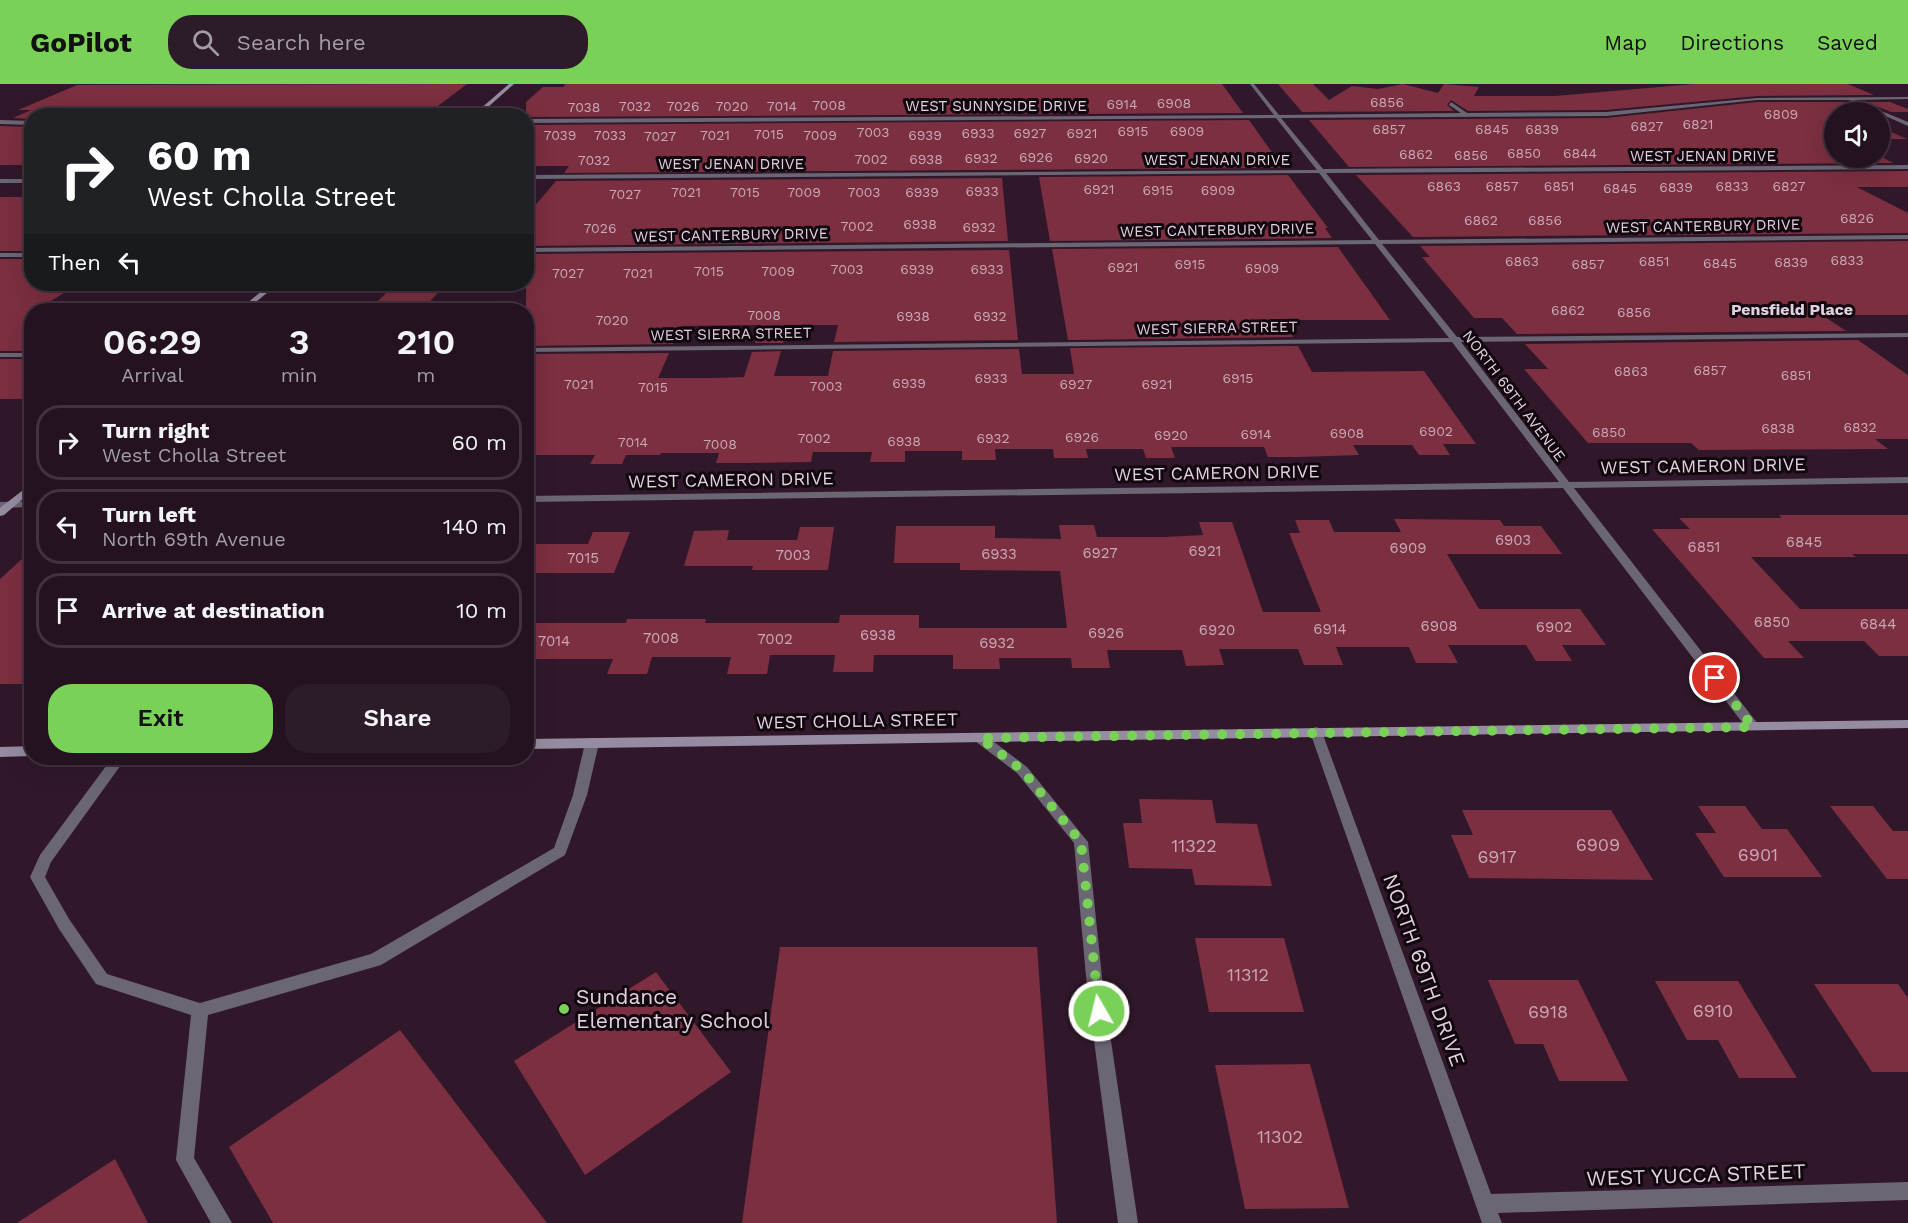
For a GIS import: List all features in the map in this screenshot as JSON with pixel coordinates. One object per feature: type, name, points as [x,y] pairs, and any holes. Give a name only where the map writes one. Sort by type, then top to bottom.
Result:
[{"type":"street","points":[[484,108],[512,84]]},
{"type":"street","name":"NORTH 69TH AVENUE","points":[[1252,84],[1454,339],[1753,727]]},
{"type":"street","name":"WEST SUNNYSIDE DRIVE","points":[[534,121],[1606,114],[1757,99],[1908,98]]},
{"type":"street","points":[[1847,99],[1908,124]]},
{"type":"street","points":[[1450,104],[1466,115]]},
{"type":"street","points":[[0,122],[24,123]]},
{"type":"street","name":"WEST JENAN DRIVE","points":[[534,177],[1908,167]]},
{"type":"street","points":[[0,181],[24,181]]},
{"type":"street","name":"WEST CANTERBURY DRIVE","points":[[534,250],[1908,237]]},
{"type":"street","points":[[0,255],[24,255]]},
{"type":"street","points":[[251,303],[265,291]]},
{"type":"street","name":"WEST SIERRA STREET","points":[[534,350],[1908,334]]},
{"type":"street","points":[[0,355],[24,355]]},
{"type":"street","name":"WEST CAMERON DRIVE","points":[[534,498],[1908,480]]},
{"type":"street","points":[[0,513],[5,505],[24,492]]},
{"type":"street","points":[[5,505],[24,504]]},
{"type":"street","name":"WEST CHOLLA STREET","points":[[534,744],[1908,724]]},
{"type":"street","name":"NORTH 69TH DRIVE","points":[[1316,732],[1492,1223]]},
{"type":"street","points":[[980,738],[1022,770],[1081,842],[1095,987],[1128,1223]]},
{"type":"street","points":[[114,765],[45,859],[37,877],[64,924],[102,979],[201,1010],[375,960],[560,851],[580,795],[592,743]]},
{"type":"street","points":[[0,752],[24,751]]},
{"type":"street","points":[[201,1010],[185,1160],[222,1223]]},
{"type":"street","name":"WEST YUCCA STREET","points":[[1485,1204],[1908,1191]]},
{"type":"building","points":[[467,84],[435,108],[24,108],[24,110],[18,110],[77,85]]},
{"type":"building","points":[[566,84],[1222,84],[1243,113],[534,117],[534,108],[526,108],[526,102],[543,87],[563,87]]},
{"type":"building","points":[[1278,84],[1313,84],[1329,100],[1352,86],[1378,89],[1403,84],[1438,93],[1444,84],[1479,87],[1474,96],[1555,96],[1694,84],[1848,84],[1874,95],[1757,96],[1606,110],[1468,111],[1451,100],[1447,105],[1454,111],[1302,112]]},
{"type":"building","points":[[1757,102],[1824,102],[1824,164],[1349,167],[1309,120],[1606,118]]},
{"type":"building","points":[[1890,102],[1908,109],[1908,112],[1891,112]]},
{"type":"building","points":[[24,113],[24,119],[13,118]]},
{"type":"building","points":[[1249,120],[1283,168],[564,173],[569,166],[534,166],[534,125]]},
{"type":"building","points":[[0,126],[24,127],[24,165],[0,165]]},
{"type":"building","points":[[1890,131],[1907,139],[1890,139]]},
{"type":"building","points":[[1908,171],[1908,187],[1857,187],[1908,213],[1908,233],[1413,237],[1356,175]]},
{"type":"building","points":[[1288,175],[1328,228],[1325,228],[1332,238],[1050,241],[1039,177]]},
{"type":"building","points":[[1002,178],[1008,241],[534,246],[534,207],[556,181]]},
{"type":"building","points":[[0,197],[24,197],[24,251],[0,251]]},
{"type":"building","points":[[1908,241],[1908,315],[1822,315],[1846,331],[1517,334],[1502,318],[1474,318],[1422,257],[1430,257],[1420,246]]},
{"type":"building","points":[[1338,247],[1390,320],[1284,320],[1293,337],[1068,340],[1052,249]]},
{"type":"building","points":[[1009,250],[1018,340],[834,342],[838,325],[788,325],[783,343],[755,343],[760,325],[681,326],[673,344],[534,346],[534,303],[526,303],[526,291],[534,291],[534,254]]},
{"type":"building","points":[[0,259],[24,259],[24,291],[67,291],[48,303],[24,303],[24,351],[0,351]]},
{"type":"building","points":[[388,291],[440,291],[428,303],[376,303]]},
{"type":"building","points":[[1858,340],[1908,375],[1908,439],[1875,439],[1888,449],[1699,450],[1691,443],[1588,443],[1524,369],[1548,369],[1525,344]]},
{"type":"building","points":[[1298,346],[1312,372],[1424,371],[1476,444],[1443,444],[1450,455],[1419,455],[1412,445],[1353,445],[1359,455],[1299,457],[1268,457],[1264,447],[1171,447],[1175,458],[1146,458],[1143,449],[1086,449],[1088,458],[1054,458],[1053,449],[995,449],[996,460],[962,460],[962,451],[905,451],[905,462],[870,462],[872,452],[813,452],[811,462],[745,463],[716,463],[719,453],[626,455],[622,464],[590,464],[595,455],[534,455],[534,354],[669,353],[658,378],[715,378],[744,377],[752,352],[781,351],[774,376],[828,376],[833,351],[1019,349],[1022,374],[1074,374],[1070,348]]},
{"type":"building","points":[[0,359],[24,359],[24,399],[0,399]]},
{"type":"building","points":[[1779,515],[1908,515],[1908,554],[1852,554],[1856,557],[1751,557],[1800,609],[1908,609],[1908,656],[1879,656],[1864,641],[1788,641],[1804,658],[1764,658],[1652,529],[1690,529],[1679,518],[1782,518]]},
{"type":"building","points":[[1394,519],[1500,520],[1504,526],[1541,526],[1562,554],[1447,554],[1479,609],[1580,609],[1606,645],[1562,645],[1572,661],[1536,661],[1526,645],[1448,645],[1458,663],[1416,663],[1409,647],[1336,647],[1343,665],[1304,665],[1298,649],[1219,649],[1224,665],[1186,666],[1182,650],[1107,650],[1110,668],[1072,668],[1071,658],[999,658],[1000,669],[953,669],[953,655],[874,655],[873,672],[833,672],[835,655],[770,655],[767,674],[727,674],[731,657],[652,657],[647,674],[607,674],[613,659],[534,659],[534,623],[626,623],[627,619],[706,619],[705,623],[839,623],[840,615],[919,615],[919,628],[1067,628],[1060,571],[960,570],[960,563],[894,563],[896,526],[995,526],[995,538],[1061,539],[1059,525],[1094,525],[1097,537],[1165,537],[1203,535],[1199,522],[1232,522],[1263,612],[1321,612],[1289,533],[1300,533],[1295,520],[1329,520],[1334,532],[1401,532]]},
{"type":"building","points":[[800,527],[834,527],[828,570],[752,570],[753,566],[684,566],[694,531],[729,530],[727,540],[797,540]]},
{"type":"building","points":[[593,532],[630,532],[614,573],[534,573],[534,544],[588,544]]},
{"type":"building","points":[[24,557],[24,684],[0,684],[0,579]]},
{"type":"building","points":[[1139,799],[1212,800],[1216,823],[1257,824],[1272,886],[1195,885],[1192,869],[1129,868],[1123,823],[1142,823]]},
{"type":"building","points":[[1698,806],[1745,806],[1762,829],[1787,829],[1822,877],[1724,877],[1695,833],[1716,833]]},
{"type":"building","points":[[1830,806],[1873,806],[1893,831],[1908,831],[1908,879],[1887,879]]},
{"type":"building","points":[[1462,810],[1611,810],[1653,880],[1469,878],[1451,835],[1473,835]]},
{"type":"building","points":[[1195,938],[1284,938],[1304,1012],[1209,1012]]},
{"type":"building","points":[[780,947],[1037,947],[1057,1223],[742,1223]]},
{"type":"building","points":[[656,972],[731,1072],[585,1175],[514,1061]]},
{"type":"building","points":[[1488,980],[1578,980],[1628,1081],[1559,1081],[1543,1044],[1515,1044]]},
{"type":"building","points":[[1655,981],[1738,981],[1797,1078],[1739,1078],[1718,1040],[1687,1040]]},
{"type":"building","points":[[1814,984],[1898,984],[1908,998],[1908,1072],[1872,1072]]},
{"type":"building","points":[[400,1030],[547,1223],[273,1223],[229,1147]]},
{"type":"building","points":[[1310,1064],[1349,1208],[1245,1209],[1215,1065]]},
{"type":"building","points":[[115,1159],[148,1223],[17,1223]]},
{"type":"place","name":"Sundance Elementary School","points":[[564,1009]]},
{"type":"district","name":"Pensfield Place","points":[[1792,309]]},
{"type":"route","points":[[1099,1011],[1081,842],[1022,770],[980,738],[1753,727],[1715,678]]}]
